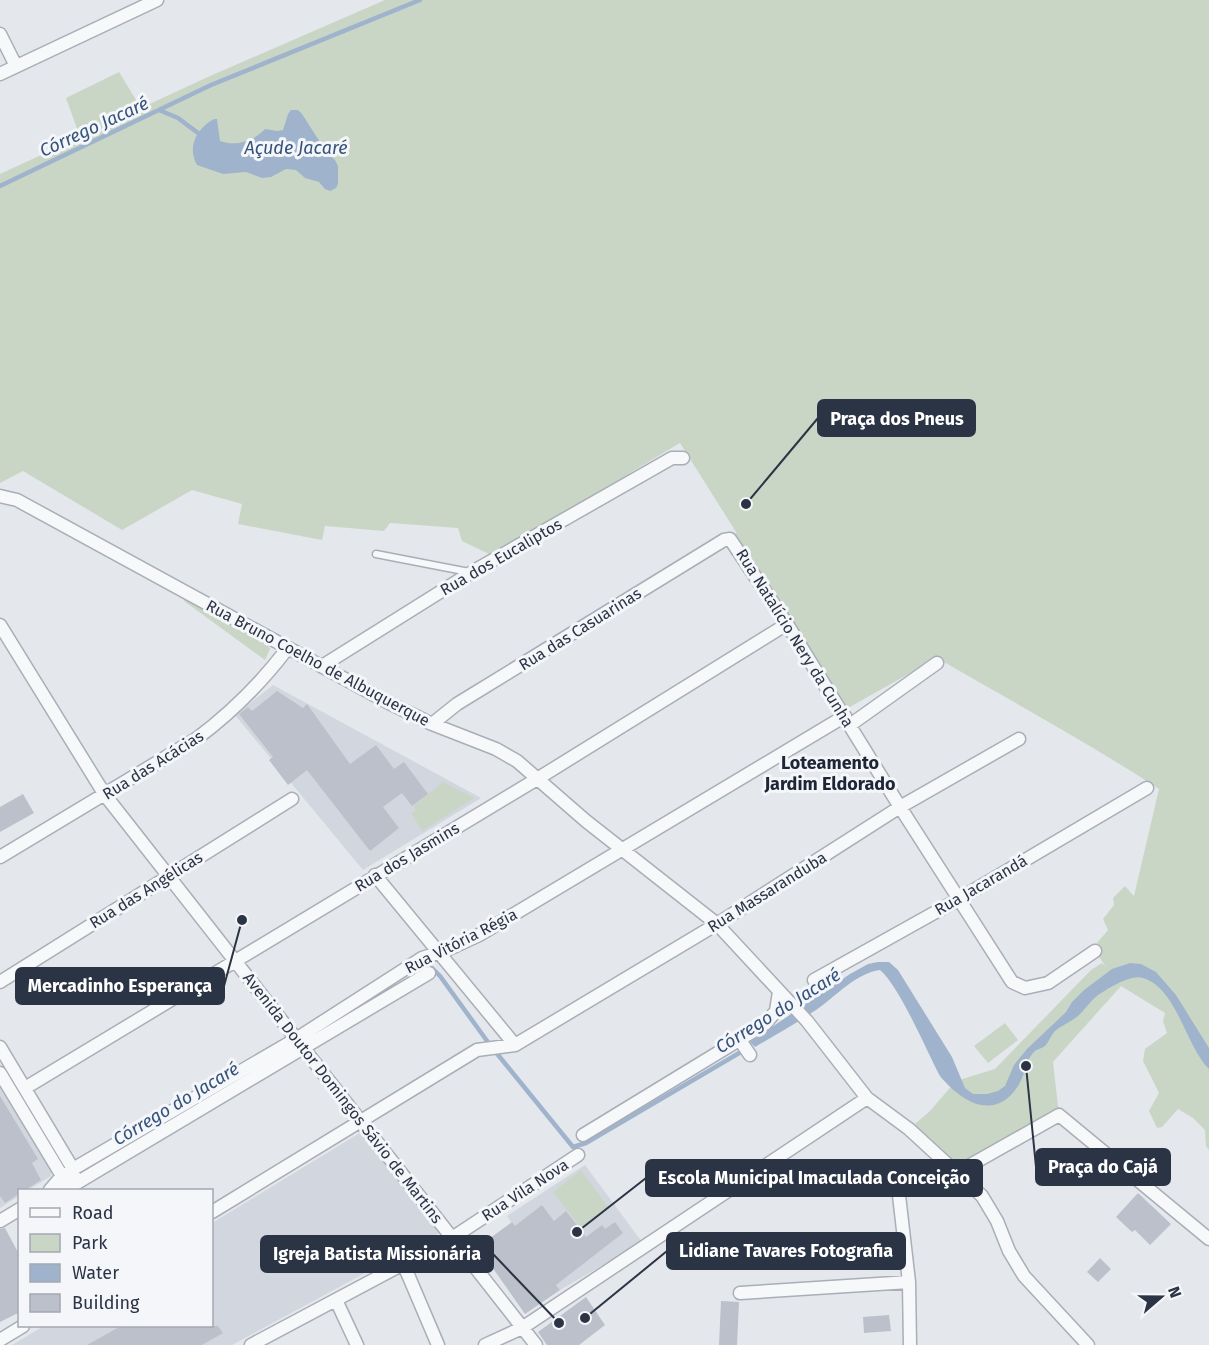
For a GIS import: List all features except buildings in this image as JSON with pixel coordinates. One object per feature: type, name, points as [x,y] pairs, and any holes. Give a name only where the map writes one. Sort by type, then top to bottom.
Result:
[{"type":"street","points":[[0,74],[157,0]]},
{"type":"street","points":[[0,34],[16,66]]},
{"type":"street","name":"Rua dos Eucaliptos","points":[[322,666],[472,572],[672,458],[683,458]]},
{"type":"street","name":"Rua Bruno Coelho de Albuquerque","points":[[0,496],[17,500],[387,702],[432,724],[496,749],[517,761],[623,850],[717,924],[807,1022],[867,1098],[909,1129],[982,1196],[997,1221],[1008,1251],[1024,1275],[1088,1345]]},
{"type":"street","name":"Rua Natalício Nery da Cunha","points":[[730,539],[735,543],[788,624],[900,807],[1012,982],[1025,988],[1048,983],[1095,951]]},
{"type":"street","name":"Rua das Casuarinas","points":[[432,724],[457,704],[724,540],[730,539]]},
{"type":"street","name":"Rua dos Jasmins","points":[[25,1088],[537,779],[788,624]]},
{"type":"street","name":"Avenida Doutor Domingos Sávio de Martins","points":[[0,625],[105,795],[536,1345]]},
{"type":"street","name":"Rua das Acácias","points":[[0,857],[196,739],[219,722],[267,675],[287,649]]},
{"type":"street","name":"Rua Vitória Régia","points":[[51,1189],[68,1172],[296,1038],[422,958],[479,935],[848,721],[937,663]]},
{"type":"street","name":"Rua Massaranduba","points":[[513,1046],[717,924],[900,807],[1019,739]]},
{"type":"street","name":"Rua Jacarandá","points":[[814,980],[959,899],[1147,788]]},
{"type":"street","name":"Rua das Angélicas","points":[[0,982],[292,799]]},
{"type":"street","points":[[375,875],[513,1046]]},
{"type":"street","name":"Rua Vitória Régia","points":[[54,1189],[75,1184],[429,973]]},
{"type":"street","points":[[583,1135],[771,1019],[782,995]]},
{"type":"street","points":[[740,1040],[750,1054]]},
{"type":"street","points":[[213,1211],[477,1050],[513,1046]]},
{"type":"street","points":[[0,1047],[25,1088],[75,1184]]},
{"type":"street","points":[[0,1073],[68,1172]]},
{"type":"street","points":[[484,1345],[522,1328],[867,1098]]},
{"type":"street","points":[[958,1172],[1059,1115],[1209,1239]]},
{"type":"street","name":"Rua Vila Nova","points":[[251,1345],[268,1341],[336,1300],[452,1238],[578,1155]]},
{"type":"street","points":[[897,1178],[909,1282],[910,1345]]},
{"type":"street","points":[[0,1221],[18,1210]]},
{"type":"street","points":[[403,1263],[438,1345]]},
{"type":"street","points":[[740,1293],[909,1282]]},
{"type":"street","points":[[336,1300],[357,1345]]},
{"type":"street","points":[[0,1340],[21,1327]]},
{"type":"lane","points":[[376,554],[472,572]]},
{"type":"shaded area","points":[[273,685],[481,798],[363,870],[235,715]]},
{"type":"shaded area","points":[[0,1085],[51,1169],[51,1176],[30,1189],[18,1189],[18,1197],[0,1208]]},
{"type":"shaded area","points":[[363,1131],[441,1232],[232,1345],[12,1345],[42,1327],[213,1327],[213,1222]]},
{"type":"shaded area","points":[[585,1165],[642,1242],[560,1290],[507,1216]]},
{"type":"green space","points":[[385,0],[1209,0],[1209,1150],[1206,1146],[1205,1130],[1193,1118],[1178,1109],[1162,1127],[1157,1128],[1149,1111],[1159,1093],[1143,1061],[1145,1049],[1167,1033],[1163,1021],[1165,1013],[1121,986],[1053,1062],[1059,1115],[958,1172],[909,1129],[929,1112],[956,1081],[995,1069],[1091,970],[1102,963],[1106,967],[1095,951],[1096,944],[1108,930],[1103,919],[1114,905],[1113,898],[1125,886],[1134,896],[1159,789],[1077,738],[937,658],[839,713],[732,547],[736,532],[680,443],[600,494],[489,554],[462,541],[458,528],[390,523],[384,531],[325,526],[322,540],[238,524],[242,504],[192,490],[122,530],[23,471],[0,483],[0,174],[80,137],[66,98],[119,72],[141,108]]},
{"type":"green space","points":[[186,598],[267,644],[270,649],[265,660],[184,601]]},
{"type":"green space","points":[[443,782],[474,798],[422,831],[411,813],[416,810],[414,806]]},
{"type":"green space","points":[[815,982],[823,993],[798,1012],[786,999]]},
{"type":"green space","points":[[1005,1023],[1018,1040],[988,1063],[974,1046]]},
{"type":"green space","points":[[581,1170],[608,1207],[581,1228],[553,1192]]},
{"type":"water","name":"Açude Jacaré","points":[[291,110],[298,110],[302,114],[322,149],[335,160],[338,166],[336,188],[330,191],[325,189],[319,182],[305,178],[296,170],[286,169],[271,177],[262,178],[246,172],[223,174],[197,165],[193,152],[195,139],[202,128],[214,119],[217,119],[220,141],[238,143],[250,140],[265,129],[283,130]]},
{"type":"water","name":"Córrego do Jacaré","points":[[889,962],[898,970],[952,1057],[965,1088],[973,1094],[987,1094],[1005,1086],[1014,1065],[1027,1049],[1066,1012],[1084,990],[1112,969],[1130,963],[1141,964],[1156,972],[1176,995],[1209,1048],[1209,1069],[1164,993],[1155,984],[1138,977],[1119,983],[1101,993],[1078,1016],[1055,1031],[1045,1046],[1030,1057],[1018,1086],[1009,1097],[989,1106],[978,1104],[958,1094],[940,1076],[904,1004],[888,978],[880,970],[854,981],[816,1010],[755,1047],[750,1042],[850,974],[868,964]]},
{"type":"waterway","points":[[0,186],[211,85],[420,0]]},
{"type":"waterway","name":"Córrego Jacaré","points":[[159,110],[178,118],[198,133]]},
{"type":"waterway","name":"Córrego do Jacaré","points":[[429,969],[432,968],[440,976],[490,1045],[573,1147],[586,1143],[746,1049]]},
{"type":"place","name":"Praça dos Pneus","points":[[746,504]]},
{"type":"place","name":"Mercadinho Esperança","points":[[242,920]]},
{"type":"place","name":"Praça do Cajá","points":[[1026,1066]]},
{"type":"place","name":"Escola Municipal Imaculada Conceição","points":[[577,1232]]},
{"type":"place","name":"Lidiane Tavares Fotografia","points":[[585,1318]]},
{"type":"place","name":"Igreja Batista Missionária","points":[[559,1323]]},
{"type":"district","name":"Loteamento Jardim Eldorado","points":[[830,774]]}]
